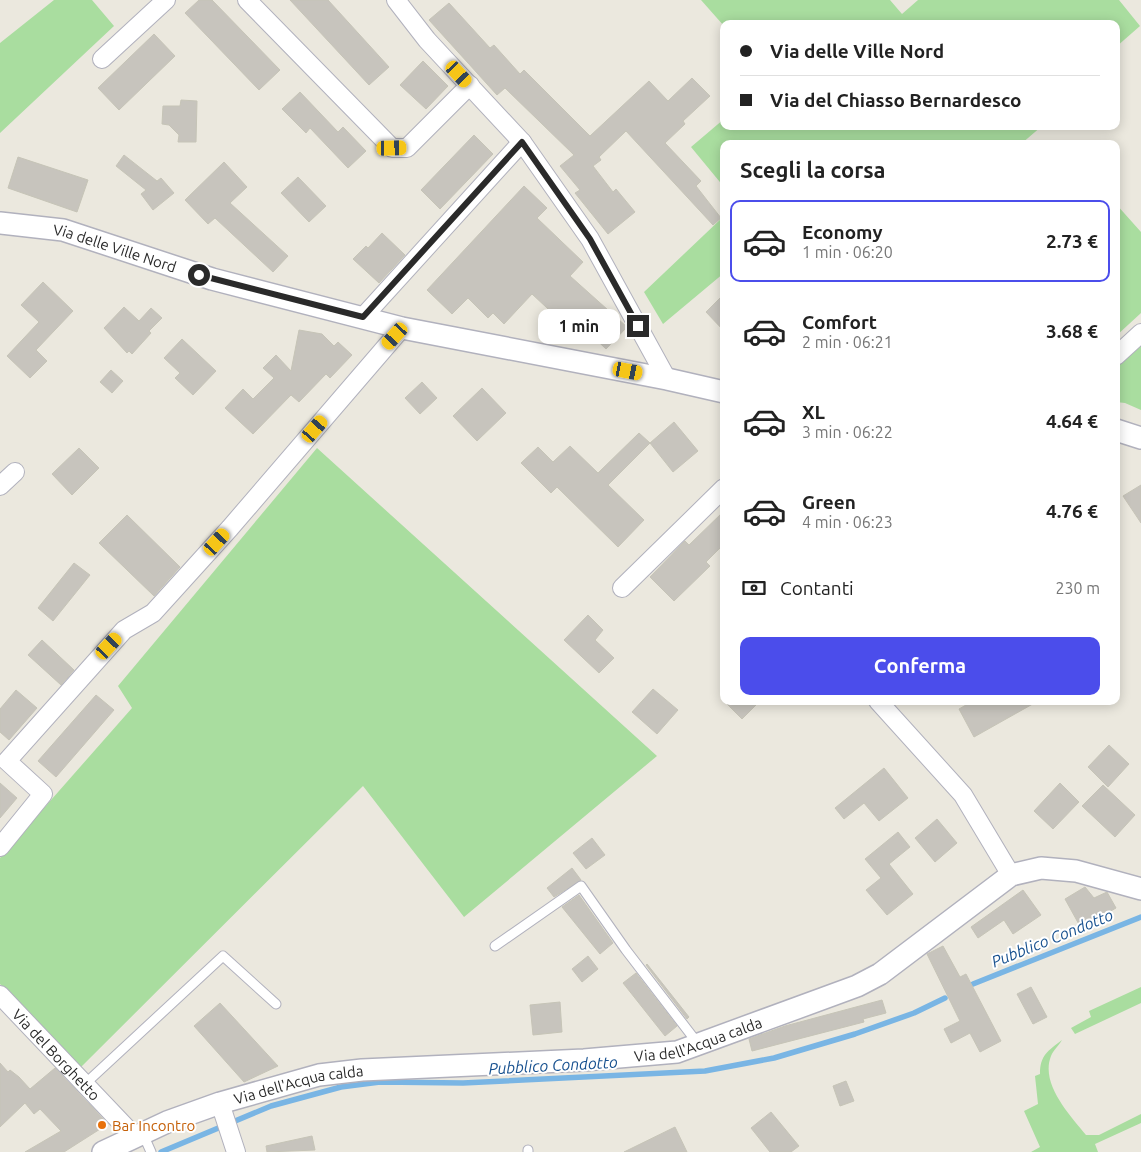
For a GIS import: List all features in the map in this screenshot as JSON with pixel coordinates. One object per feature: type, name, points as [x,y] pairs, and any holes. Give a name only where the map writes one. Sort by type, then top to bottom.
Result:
[{"type":"street","points":[[102,59],[166,0]]},
{"type":"street","points":[[246,0],[392,148],[406,148],[470,85]]},
{"type":"street","points":[[396,0],[427,40],[522,142],[590,239],[667,379]]},
{"type":"street","points":[[363,317],[522,142]]},
{"type":"street","name":"Via delle Ville Nord","points":[[0,223],[63,230],[212,279],[402,328],[667,379],[720,391]]},
{"type":"street","points":[[0,847],[43,794],[7,761],[124,630],[153,613],[230,528],[402,328]]},
{"type":"street","points":[[1120,352],[1141,333]]},
{"type":"street","points":[[1120,431],[1141,438]]},
{"type":"street","points":[[0,486],[15,472]]},
{"type":"street","points":[[622,588],[720,492]]},
{"type":"street","points":[[882,705],[963,795],[1011,875]]},
{"type":"street","name":"Via dell'Acqua calda","points":[[103,1152],[144,1143],[220,1103],[319,1075],[362,1070],[584,1060],[677,1052],[857,986],[880,974],[1011,875],[1041,868],[1076,871],[1141,889]]},
{"type":"street","name":"Via del Borghetto","points":[[0,995],[144,1143]]},
{"type":"street","points":[[220,1103],[236,1152]]},
{"type":"lane","points":[[495,946],[581,886],[626,950],[699,1045]]},
{"type":"lane","points":[[86,1083],[223,956],[276,1004]]},
{"type":"green space","points":[[54,0],[92,0],[114,26],[0,133],[0,43]]},
{"type":"green space","points":[[701,0],[890,0],[902,14],[918,0],[1119,0],[1140,26],[1120,44],[1120,20],[720,21]]},
{"type":"green space","points":[[720,122],[720,130],[1037,130],[1026,140],[720,140],[720,182],[691,147]]},
{"type":"green space","points":[[1120,208],[1141,232],[1141,313],[1120,332]]},
{"type":"green space","points":[[720,220],[720,276],[663,324],[644,292]]},
{"type":"green space","points":[[1141,341],[1141,410],[1120,402],[1120,361]]},
{"type":"green space","points":[[317,448],[657,756],[464,917],[363,786],[81,1067],[0,984],[0,858],[132,708],[118,686]]},
{"type":"green space","points":[[1141,987],[1141,1003],[1075,1034],[1071,1028],[1091,1017],[1089,1011]]},
{"type":"green space","points":[[1062,1040],[1051,1056],[1050,1077],[1058,1098],[1086,1135],[1099,1135],[1141,1114],[1141,1123],[1095,1144],[1098,1152],[1031,1152],[1040,1147],[1024,1111],[1038,1104],[1035,1076],[1040,1074],[1041,1062],[1046,1054]]},
{"type":"building","points":[[199,0],[212,0],[280,70],[259,90],[185,13]]},
{"type":"building","points":[[290,0],[328,0],[389,67],[369,85]]},
{"type":"building","points":[[449,3],[490,48],[494,45],[520,74],[524,70],[590,136],[649,81],[668,101],[692,78],[710,96],[683,121],[685,124],[665,143],[701,181],[696,186],[720,219],[713,225],[626,131],[599,157],[601,160],[593,166],[613,192],[616,189],[635,212],[608,234],[575,193],[580,190],[560,166],[574,155],[505,88],[497,95],[429,20]]},
{"type":"building","points":[[154,34],[175,56],[119,110],[98,88]]},
{"type":"building","points":[[423,61],[448,86],[426,109],[400,85]]},
{"type":"building","points":[[300,92],[338,132],[343,127],[366,151],[348,168],[310,128],[306,133],[282,109]]},
{"type":"building","points":[[181,100],[197,101],[196,142],[178,142],[179,135],[169,125],[162,124],[163,106],[180,106]]},
{"type":"building","points":[[474,135],[493,154],[440,209],[421,190]]},
{"type":"building","points":[[124,155],[157,181],[161,178],[174,193],[153,210],[141,194],[146,190],[116,166]]},
{"type":"building","points":[[18,157],[88,180],[77,212],[8,188]]},
{"type":"building","points":[[224,162],[247,187],[230,203],[288,256],[273,272],[215,218],[208,224],[185,200]]},
{"type":"building","points":[[298,177],[326,206],[309,222],[281,193]]},
{"type":"building","points":[[524,186],[547,208],[537,218],[583,262],[570,276],[627,327],[606,349],[582,326],[580,329],[566,316],[561,321],[532,294],[504,324],[493,313],[488,318],[468,298],[452,314],[427,290]]},
{"type":"building","points":[[382,233],[405,255],[379,283],[353,259],[366,246],[368,248]]},
{"type":"building","points":[[43,282],[73,311],[36,350],[47,361],[30,378],[7,356],[39,322],[21,305]]},
{"type":"building","points":[[720,298],[720,327],[706,312]]},
{"type":"building","points":[[124,307],[139,321],[151,308],[162,318],[149,331],[151,333],[132,354],[129,351],[127,353],[104,328]]},
{"type":"building","points":[[299,330],[322,334],[334,346],[338,342],[352,355],[330,378],[326,374],[299,402],[291,395],[253,434],[225,408],[243,389],[253,399],[274,378],[263,368],[276,355],[291,371]]},
{"type":"building","points":[[182,339],[216,371],[193,395],[175,378],[180,373],[164,358]]},
{"type":"building","points":[[111,370],[123,381],[112,393],[100,382]]},
{"type":"building","points":[[422,382],[437,398],[420,414],[405,398]]},
{"type":"building","points":[[482,388],[506,413],[477,441],[453,416]]},
{"type":"building","points":[[674,422],[698,451],[673,472],[650,443]]},
{"type":"building","points":[[639,433],[650,443],[608,485],[644,520],[618,547],[557,487],[551,493],[521,463],[538,447],[553,462],[570,446],[598,473]]},
{"type":"building","points":[[79,448],[99,468],[72,495],[52,474]]},
{"type":"building","points":[[1141,485],[1141,523],[1123,496]]},
{"type":"building","points":[[127,515],[180,567],[154,596],[99,543]]},
{"type":"building","points":[[720,515],[720,548],[706,562],[710,566],[674,601],[650,577],[685,541],[689,545]]},
{"type":"building","points":[[74,563],[90,575],[53,621],[38,608]]},
{"type":"building","points":[[588,615],[603,630],[595,640],[614,658],[599,673],[564,640]]},
{"type":"building","points":[[42,640],[74,670],[61,685],[28,655]]},
{"type":"building","points":[[653,689],[678,710],[657,734],[632,712]]},
{"type":"building","points":[[16,690],[37,708],[9,740],[0,732],[0,709]]},
{"type":"building","points":[[96,695],[114,710],[56,777],[38,761]]},
{"type":"building","points":[[728,705],[756,705],[742,719]]},
{"type":"building","points":[[966,705],[1031,705],[974,737],[959,709]]},
{"type":"building","points":[[1109,745],[1129,764],[1108,787],[1088,767]]},
{"type":"building","points":[[884,768],[908,798],[879,821],[864,803],[844,819],[835,808]]},
{"type":"building","points":[[0,783],[17,798],[0,818]]},
{"type":"building","points":[[1060,783],[1079,802],[1053,829],[1034,811]]},
{"type":"building","points":[[1103,785],[1135,815],[1115,837],[1082,806]]},
{"type":"building","points":[[937,819],[957,843],[935,862],[915,838]]},
{"type":"building","points":[[898,832],[910,847],[889,864],[913,894],[887,915],[866,890],[881,878],[865,859]]},
{"type":"building","points":[[592,838],[605,855],[586,869],[573,853]]},
{"type":"building","points":[[572,868],[581,880],[554,897],[547,888]]},
{"type":"building","points":[[1085,887],[1094,898],[1107,892],[1116,908],[1081,928],[1065,899]]},
{"type":"building","points":[[1023,890],[1041,915],[1013,934],[1004,920],[978,938],[971,927]]},
{"type":"building","points":[[579,895],[613,943],[600,954],[562,907]]},
{"type":"building","points":[[943,946],[960,977],[966,974],[1001,1041],[980,1052],[970,1033],[951,1043],[944,1029],[960,1021],[927,954]]},
{"type":"building","points":[[588,956],[598,969],[582,982],[572,969]]},
{"type":"building","points":[[646,965],[689,1017],[687,1019]]},
{"type":"building","points":[[636,973],[677,1026],[665,1036],[623,983]]},
{"type":"building","points":[[1031,987],[1047,1017],[1033,1024],[1017,994]]},
{"type":"building","points":[[882,1000],[886,1013],[863,1019],[864,1022],[752,1051],[749,1039],[785,1026]]},
{"type":"building","points":[[560,1002],[562,1032],[533,1035],[530,1005]]},
{"type":"building","points":[[220,1003],[278,1066],[244,1082],[194,1026]]},
{"type":"building","points":[[0,1063],[8,1072],[10,1070],[19,1077],[30,1089],[55,1068],[108,1124],[64,1152],[25,1152],[61,1131],[40,1109],[34,1114],[25,1103],[0,1127]]},
{"type":"building","points":[[846,1081],[854,1101],[840,1106],[833,1086]]},
{"type":"building","points":[[771,1112],[799,1146],[791,1152],[770,1152],[751,1128]]},
{"type":"building","points":[[675,1127],[687,1152],[624,1152]]},
{"type":"building","points":[[312,1136],[315,1150],[267,1152],[266,1146]]},
{"type":"waterway","name":"Pubblico Condotto","points":[[973,984],[1141,917]]},
{"type":"waterway","name":"Pubblico Condotto","points":[[161,1152],[271,1106],[341,1087],[380,1082],[463,1083],[705,1071],[774,1058],[855,1034],[914,1013],[945,998]]},
{"type":"place","name":"Bar Incontro","points":[[102,1125]]},
{"type":"route","points":[[199,275],[363,317],[522,142],[590,239],[638,326]]}]
